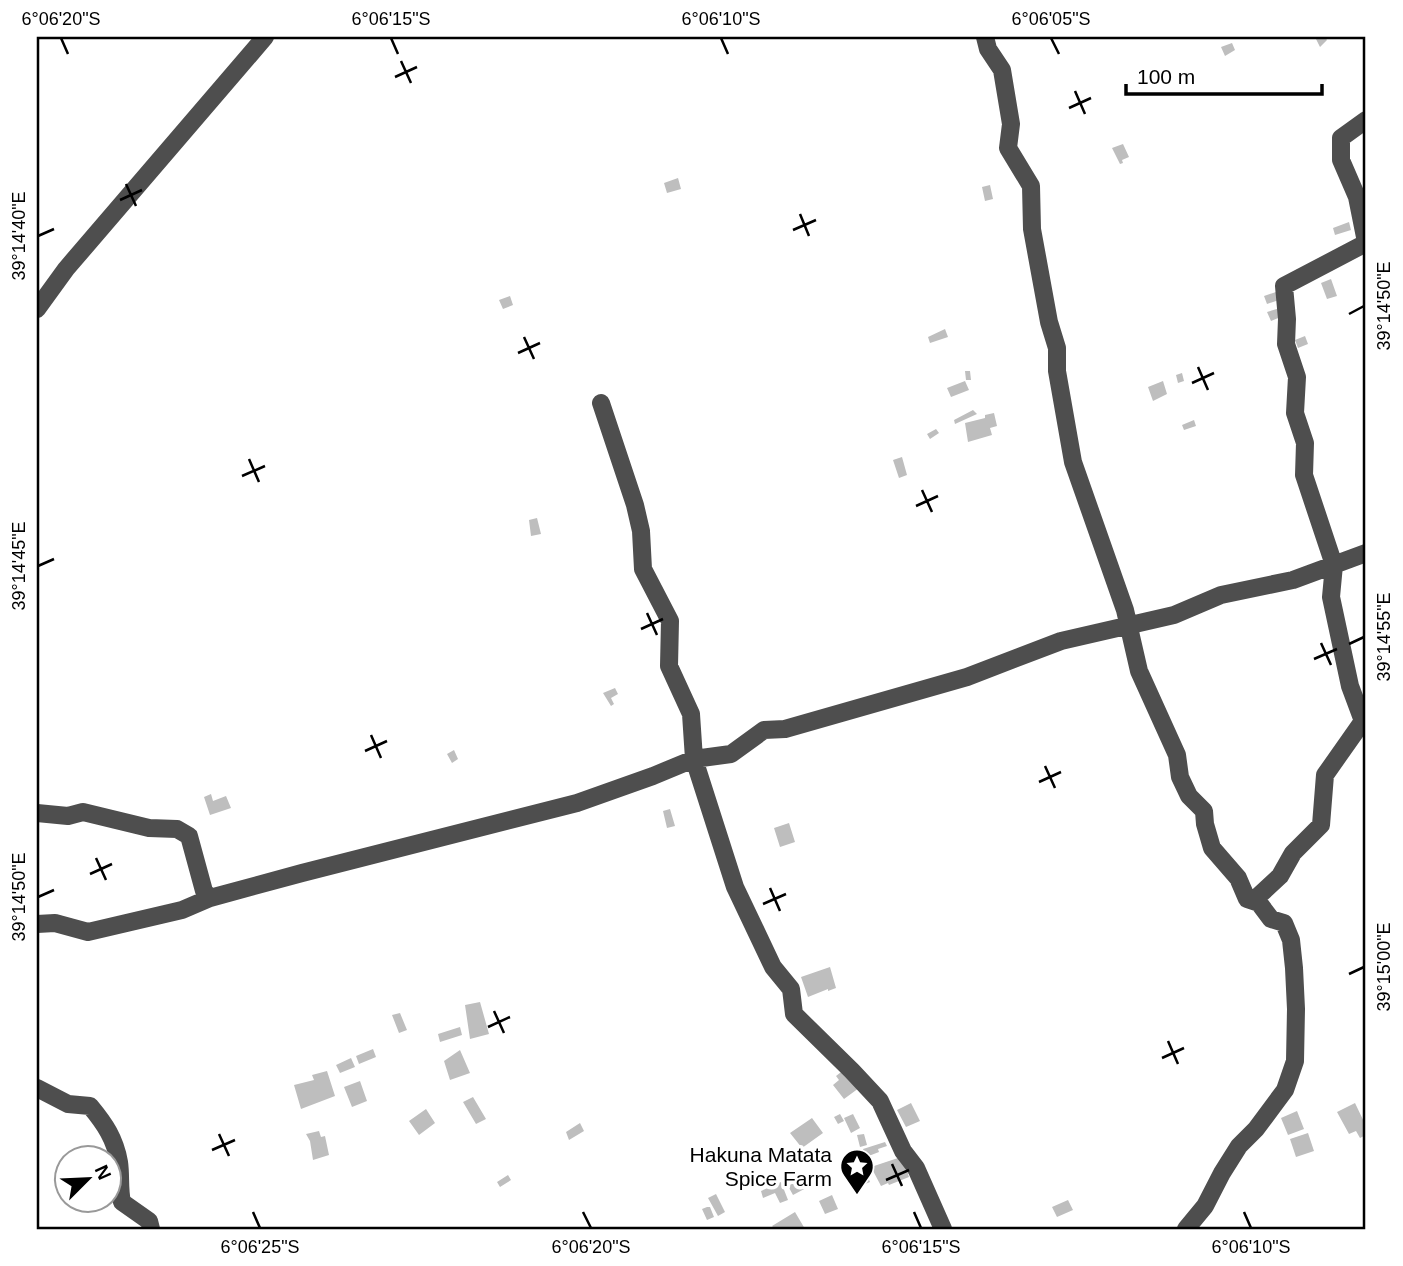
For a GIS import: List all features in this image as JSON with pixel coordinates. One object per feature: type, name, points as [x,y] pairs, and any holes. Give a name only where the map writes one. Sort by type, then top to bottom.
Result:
[{"type":"street","points":[[37,309],[66,269],[265,37]]},
{"type":"street","points":[[985,37],[988,48],[1002,70],[1011,124],[1008,148],[1031,186],[1032,229],[1049,323],[1057,348],[1056,371],[1073,462],[1129,626],[1139,671],[1177,754],[1180,776],[1189,796],[1204,811],[1212,848],[1238,878],[1247,899],[1259,903],[1271,919],[1284,923],[1291,940],[1296,1009],[1294,1061],[1285,1090],[1256,1129],[1239,1146],[1205,1206],[1186,1229]]},
{"type":"street","points":[[1253,901],[1280,876],[1293,853],[1321,825],[1325,775],[1363,721],[1350,686],[1331,597],[1334,565],[1304,475],[1305,443],[1295,412],[1297,377],[1286,344],[1284,286],[1366,243],[1357,197],[1341,160],[1341,138],[1366,120]]},
{"type":"street","points":[[601,403],[638,518],[643,569],[670,621],[669,666],[691,714],[694,759],[735,887],[773,967],[791,989],[793,1014],[880,1101],[903,1151],[916,1168],[943,1229]]},
{"type":"street","points":[[37,924],[55,923],[88,932],[182,909],[210,898],[302,873],[577,803],[694,759],[731,754],[764,730],[785,729],[967,677],[1061,641],[1174,615],[1221,595],[1293,580],[1366,553]]},
{"type":"street","points":[[37,813],[68,816],[83,813],[149,828],[177,829],[189,836],[204,891],[210,898]]},
{"type":"street","points":[[37,1088],[68,1104],[90,1106],[108,1128],[119,1163],[122,1202],[149,1221],[151,1229]]},
{"type":"building","points":[[1315,37],[1325,37],[1327,40],[1320,47]]},
{"type":"building","points":[[1232,43],[1235,50],[1225,56],[1221,47]]},
{"type":"building","points":[[1123,144],[1129,157],[1120,164],[1112,148]]},
{"type":"building","points":[[678,178],[681,189],[667,193],[664,183]]},
{"type":"building","points":[[990,185],[993,199],[985,201],[982,187]]},
{"type":"building","points":[[1349,222],[1351,230],[1335,235],[1333,228]]},
{"type":"building","points":[[1331,279],[1337,296],[1327,299],[1321,283]]},
{"type":"building","points":[[1276,292],[1279,300],[1267,304],[1264,296]]},
{"type":"building","points":[[510,296],[513,305],[503,309],[499,300]]},
{"type":"building","points":[[1280,308],[1283,316],[1271,321],[1267,312]]},
{"type":"building","points":[[945,329],[948,337],[930,343],[928,337]]},
{"type":"building","points":[[1305,336],[1308,344],[1298,348],[1295,340]]},
{"type":"building","points":[[965,371],[970,371],[971,380],[966,380]]},
{"type":"building","points":[[1182,373],[1184,381],[1178,383],[1176,375]]},
{"type":"building","points":[[965,381],[969,390],[951,397],[947,388]]},
{"type":"building","points":[[1163,381],[1167,394],[1153,401],[1148,387]]},
{"type":"building","points":[[973,410],[977,414],[955,424],[954,420]]},
{"type":"building","points":[[994,413],[997,426],[990,428],[992,435],[968,442],[965,423]]},
{"type":"building","points":[[1194,420],[1196,426],[1184,430],[1182,425]]},
{"type":"building","points":[[936,429],[939,433],[930,439],[927,434]]},
{"type":"building","points":[[902,457],[907,475],[899,478],[893,460]]},
{"type":"building","points":[[537,518],[541,534],[531,536],[529,520]]},
{"type":"building","points":[[615,688],[618,694],[611,698],[614,704],[611,706],[603,693]]},
{"type":"building","points":[[454,750],[458,759],[452,763],[447,754]]},
{"type":"building","points":[[211,794],[213,801],[226,796],[231,808],[210,815],[204,797]]},
{"type":"building","points":[[670,809],[675,826],[667,828],[663,811]]},
{"type":"building","points":[[789,823],[795,842],[780,847],[774,828]]},
{"type":"building","points":[[830,967],[836,988],[808,997],[801,977]]},
{"type":"building","points":[[480,1002],[489,1034],[470,1039],[465,1005]]},
{"type":"building","points":[[400,1013],[407,1030],[399,1033],[392,1015]]},
{"type":"building","points":[[460,1027],[462,1035],[440,1042],[438,1034]]},
{"type":"building","points":[[373,1049],[376,1057],[359,1064],[356,1056]]},
{"type":"building","points":[[460,1050],[470,1073],[450,1080],[444,1061]]},
{"type":"building","points":[[351,1058],[355,1067],[340,1073],[336,1065]]},
{"type":"building","points":[[845,1069],[859,1088],[844,1099],[833,1085],[839,1080],[836,1076]]},
{"type":"building","points":[[327,1071],[335,1096],[301,1109],[294,1085],[314,1080],[312,1075]]},
{"type":"building","points":[[360,1081],[367,1101],[352,1107],[344,1087]]},
{"type":"building","points":[[473,1097],[486,1119],[476,1124],[463,1102]]},
{"type":"building","points":[[911,1103],[920,1121],[906,1127],[897,1110]]},
{"type":"building","points":[[1355,1103],[1366,1126],[1366,1135],[1360,1138],[1356,1131],[1349,1134],[1337,1112]]},
{"type":"building","points":[[426,1109],[435,1123],[419,1135],[409,1121]]},
{"type":"building","points":[[1297,1111],[1304,1129],[1288,1135],[1281,1118]]},
{"type":"building","points":[[840,1114],[844,1121],[838,1124],[834,1117]]},
{"type":"building","points":[[853,1114],[860,1128],[851,1133],[844,1118]]},
{"type":"building","points":[[812,1118],[823,1133],[802,1148],[790,1133]]},
{"type":"building","points":[[580,1123],[584,1131],[569,1140],[566,1132]]},
{"type":"building","points":[[319,1131],[321,1137],[325,1136],[329,1155],[313,1160],[306,1134]]},
{"type":"building","points":[[1308,1133],[1314,1151],[1296,1157],[1290,1139]]},
{"type":"building","points":[[864,1134],[867,1145],[860,1147],[857,1135]]},
{"type":"building","points":[[885,1142],[887,1146],[866,1157],[863,1149]]},
{"type":"building","points":[[901,1157],[910,1173],[909,1177],[881,1186],[871,1167]]},
{"type":"building","points":[[508,1175],[511,1180],[500,1187],[497,1182]]},
{"type":"building","points":[[867,1175],[870,1182],[858,1187],[855,1181]]},
{"type":"building","points":[[803,1178],[808,1187],[793,1195],[788,1186]]},
{"type":"building","points":[[781,1182],[788,1200],[780,1203],[775,1193],[763,1198],[761,1191]]},
{"type":"building","points":[[716,1194],[725,1212],[718,1216],[708,1198]]},
{"type":"building","points":[[832,1195],[838,1209],[825,1214],[819,1201]]},
{"type":"building","points":[[1068,1200],[1073,1210],[1057,1217],[1052,1207]]},
{"type":"building","points":[[710,1207],[714,1217],[707,1220],[702,1209]]},
{"type":"building","points":[[795,1212],[805,1229],[770,1229],[772,1226]]},
{"type":"place","name":"Hakuna Matata Spice Farm","points":[[857,1196]]}]
